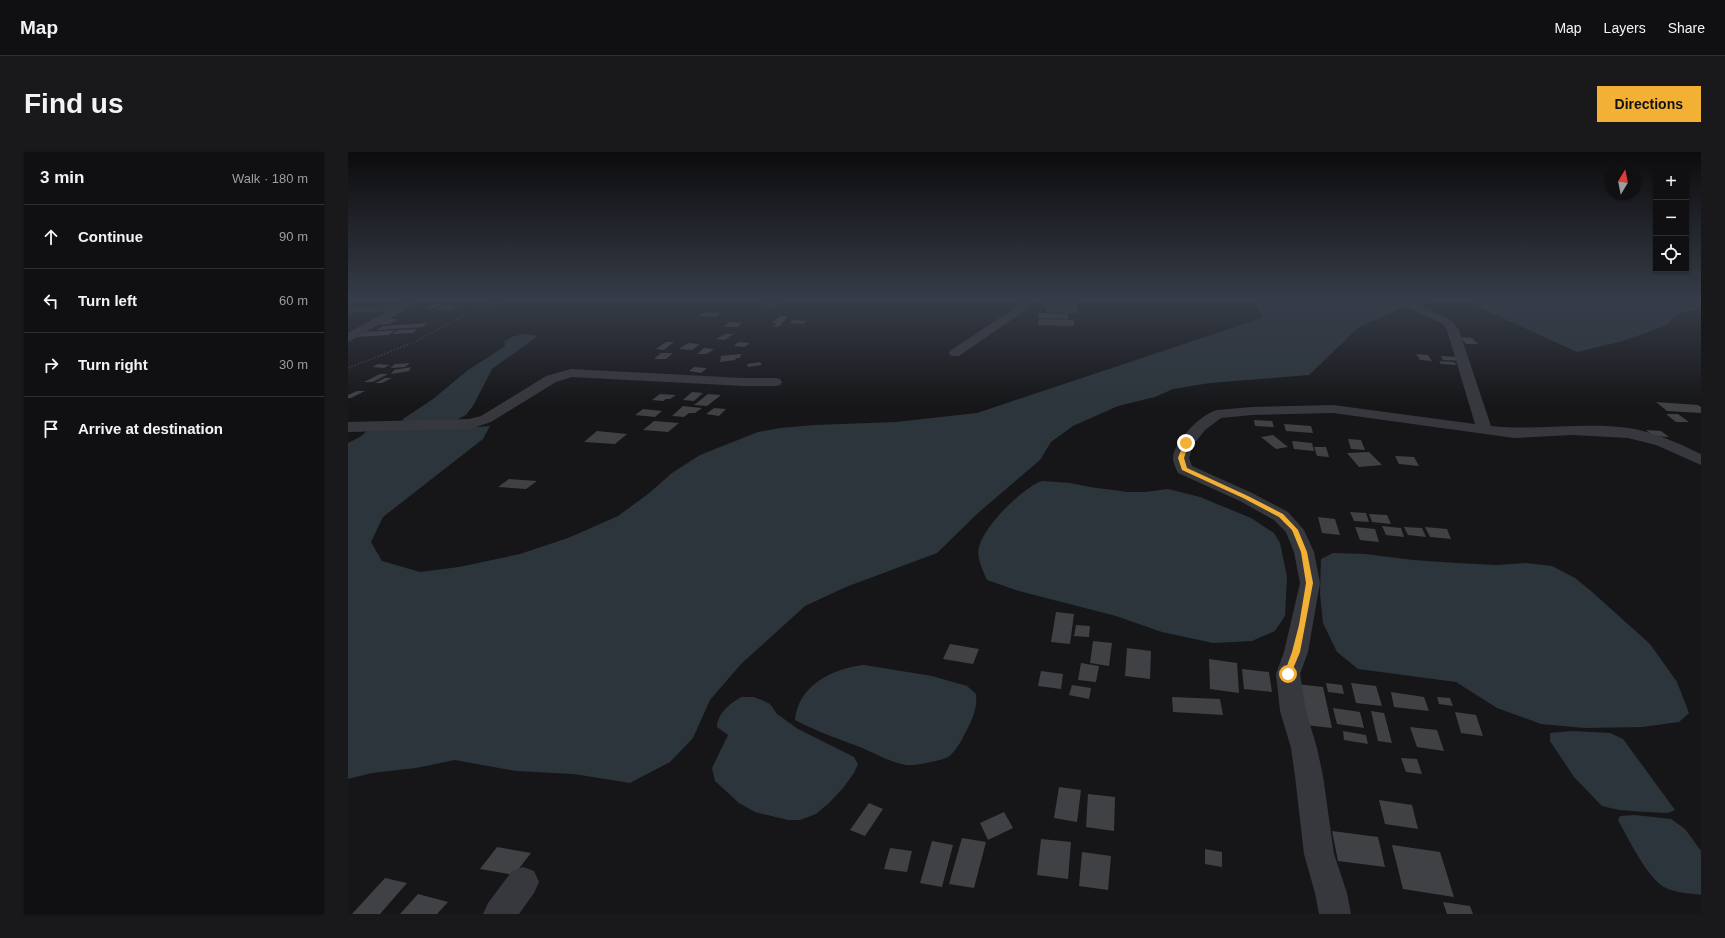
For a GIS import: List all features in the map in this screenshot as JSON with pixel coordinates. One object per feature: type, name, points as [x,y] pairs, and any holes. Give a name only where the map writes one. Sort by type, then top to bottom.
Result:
[{"type":"street","points":[[955,353],[982,335]]},
{"type":"street","points":[[1454,335],[1485,430]]},
{"type":"street","points":[[348,427],[470,424],[486,419],[551,379],[571,373],[744,382],[775,382]]},
{"type":"street","points":[[1335,914],[1331,893],[1319,854],[1308,769],[1304,748],[1293,710],[1288,674],[1301,632],[1310,583],[1304,552],[1295,530],[1281,516],[1246,497],[1184,469],[1181,458],[1186,443],[1190,438],[1200,426],[1218,414],[1252,411],[1307,411],[1333,409],[1514,433],[1572,430],[1629,433],[1662,442],[1701,460]]},
{"type":"street","points":[[499,914],[523,882]]},
{"type":"path","points":[[348,368],[414,342],[428,335]]},
{"type":"shaded area","points":[[522,335],[538,336],[492,369],[473,406],[466,415],[456,420],[402,422],[403,419],[433,399],[468,370],[504,347],[504,342],[511,337]]},
{"type":"shaded area","points":[[1212,335],[1351,335],[1309,375],[1210,383],[1173,389],[1155,397],[1118,406],[1073,426],[1051,442],[1040,460],[978,513],[937,553],[846,587],[805,606],[741,664],[710,700],[693,738],[670,762],[630,783],[574,774],[516,771],[455,760],[416,768],[372,773],[348,779],[348,443],[360,437],[368,430],[448,429],[490,426],[483,439],[383,517],[371,542],[382,561],[420,572],[459,567],[520,554],[568,538],[618,516],[648,494],[672,473],[700,455],[758,432],[780,428],[896,422],[977,413]]},
{"type":"shaded area","points":[[1539,335],[1641,335],[1623,341],[1577,352]]},
{"type":"shaded area","points":[[1042,481],[1070,483],[1128,492],[1145,492],[1168,489],[1200,497],[1251,518],[1274,533],[1280,543],[1287,577],[1285,616],[1275,631],[1252,641],[1213,643],[1162,632],[1116,616],[1019,591],[987,580],[978,555],[982,538],[996,519],[1015,499],[1024,491]]},
{"type":"shaded area","points":[[1333,553],[1365,554],[1413,560],[1456,563],[1497,565],[1526,563],[1552,566],[1575,578],[1650,644],[1677,682],[1689,713],[1679,722],[1642,727],[1585,728],[1541,724],[1497,708],[1456,682],[1358,669],[1337,652],[1323,623],[1320,594],[1321,559]]},
{"type":"shaded area","points":[[864,665],[932,676],[967,686],[976,694],[976,705],[971,720],[959,744],[951,755],[939,760],[921,764],[900,764],[795,720],[803,697],[819,680],[841,670]]},
{"type":"shaded area","points":[[742,697],[754,697],[770,704],[777,714],[798,729],[854,757],[858,764],[854,773],[843,788],[816,814],[800,820],[788,820],[755,812],[739,803],[715,781],[712,768],[728,735],[717,727],[719,718],[725,709]]},
{"type":"shaded area","points":[[1572,731],[1610,733],[1623,739],[1675,810],[1668,813],[1646,812],[1619,810],[1602,806],[1574,777],[1550,741],[1550,733]]},
{"type":"shaded area","points":[[1635,815],[1671,819],[1685,829],[1701,851],[1701,895],[1677,892],[1668,889],[1651,875],[1638,856],[1618,820],[1620,816]]},
{"type":"building","points":[[359,335],[390,335],[389,335],[356,337]]},
{"type":"building","points":[[724,335],[732,335],[725,340],[716,339]]},
{"type":"building","points":[[1460,337],[1472,338],[1478,344],[1466,344]]},
{"type":"building","points":[[666,342],[674,342],[664,350],[656,349]]},
{"type":"building","points":[[738,342],[750,343],[745,347],[734,346]]},
{"type":"building","points":[[688,343],[700,344],[692,350],[679,349]]},
{"type":"building","points":[[704,348],[714,349],[707,354],[697,354]]},
{"type":"building","points":[[661,353],[673,353],[666,359],[654,359]]},
{"type":"building","points":[[741,354],[740,358],[736,358],[735,360],[720,362],[721,356]]},
{"type":"building","points":[[1416,354],[1428,355],[1432,361],[1420,360]]},
{"type":"building","points":[[1441,356],[1459,357],[1462,361],[1443,360]]},
{"type":"building","points":[[1439,361],[1454,362],[1457,365],[1441,364]]},
{"type":"building","points":[[760,362],[762,365],[748,367],[747,364]]},
{"type":"building","points":[[410,363],[405,367],[390,368],[395,364]]},
{"type":"building","points":[[378,364],[390,365],[384,368],[372,367]]},
{"type":"building","points":[[411,367],[409,371],[391,374],[394,370]]},
{"type":"building","points":[[694,367],[707,368],[701,373],[689,371]]},
{"type":"building","points":[[380,374],[388,374],[373,382],[364,382]]},
{"type":"building","points":[[385,378],[392,378],[382,383],[375,383]]},
{"type":"building","points":[[357,391],[365,391],[348,398],[348,395]]},
{"type":"building","points":[[692,392],[703,393],[694,401],[683,400]]},
{"type":"building","points":[[660,394],[676,395],[663,401],[652,400]]},
{"type":"building","points":[[708,394],[721,395],[707,406],[694,405]]},
{"type":"building","points":[[1656,402],[1698,405],[1701,407],[1701,413],[1667,411]]},
{"type":"building","points":[[683,406],[702,408],[695,413],[689,413],[684,417],[672,416]]},
{"type":"building","points":[[714,408],[726,409],[719,416],[706,414]]},
{"type":"building","points":[[643,409],[662,411],[655,417],[635,415]]},
{"type":"building","points":[[1666,414],[1678,414],[1689,422],[1676,422]]},
{"type":"building","points":[[1254,420],[1272,421],[1274,427],[1255,426]]},
{"type":"building","points":[[654,421],[679,423],[668,432],[643,430]]},
{"type":"building","points":[[1284,424],[1311,426],[1313,433],[1286,431]]},
{"type":"building","points":[[1646,430],[1661,431],[1669,437],[1653,436]]},
{"type":"building","points":[[597,431],[627,434],[615,444],[584,442]]},
{"type":"building","points":[[1273,435],[1288,447],[1276,449],[1261,437]]},
{"type":"building","points":[[1348,439],[1361,440],[1365,450],[1351,449]]},
{"type":"building","points":[[1292,441],[1312,443],[1314,451],[1294,449]]},
{"type":"building","points":[[1314,447],[1326,447],[1329,457],[1317,456]]},
{"type":"building","points":[[1369,452],[1382,465],[1359,467],[1347,453]]},
{"type":"building","points":[[1395,456],[1414,457],[1419,466],[1399,464]]},
{"type":"building","points":[[509,479],[537,481],[526,489],[498,487]]},
{"type":"building","points":[[1350,512],[1366,513],[1369,522],[1354,521]]},
{"type":"building","points":[[1369,514],[1387,515],[1391,524],[1372,522]]},
{"type":"building","points":[[1318,517],[1335,519],[1340,535],[1322,533]]},
{"type":"building","points":[[1382,526],[1401,528],[1404,537],[1386,535]]},
{"type":"building","points":[[1355,527],[1375,529],[1379,542],[1360,540]]},
{"type":"building","points":[[1404,527],[1422,528],[1426,537],[1408,535]]},
{"type":"building","points":[[1425,527],[1447,529],[1451,539],[1430,537]]},
{"type":"building","points":[[1056,612],[1074,614],[1070,644],[1051,642]]},
{"type":"building","points":[[1076,625],[1090,626],[1089,637],[1074,636]]},
{"type":"building","points":[[1093,641],[1112,643],[1109,666],[1090,663]]},
{"type":"building","points":[[950,644],[979,649],[973,664],[943,659]]},
{"type":"building","points":[[1127,648],[1151,651],[1150,679],[1125,676]]},
{"type":"building","points":[[1209,659],[1237,663],[1239,693],[1210,689]]},
{"type":"building","points":[[1081,663],[1099,666],[1096,682],[1078,680]]},
{"type":"building","points":[[1242,669],[1269,672],[1272,692],[1244,689]]},
{"type":"building","points":[[1041,671],[1063,674],[1061,689],[1038,686]]},
{"type":"building","points":[[1326,683],[1342,685],[1344,694],[1328,692]]},
{"type":"building","points":[[1351,683],[1376,686],[1382,706],[1356,703]]},
{"type":"building","points":[[1297,684],[1323,687],[1332,728],[1305,725]]},
{"type":"building","points":[[1072,685],[1091,688],[1089,699],[1069,695]]},
{"type":"building","points":[[1391,692],[1424,697],[1429,711],[1394,707]]},
{"type":"building","points":[[1172,697],[1220,699],[1223,715],[1173,712]]},
{"type":"building","points":[[1437,697],[1450,698],[1453,706],[1439,704]]},
{"type":"building","points":[[1333,708],[1360,712],[1364,728],[1337,724]]},
{"type":"building","points":[[1371,711],[1384,713],[1392,743],[1378,741]]},
{"type":"building","points":[[1455,712],[1476,715],[1483,736],[1461,733]]},
{"type":"building","points":[[1410,727],[1437,730],[1444,751],[1417,747]]},
{"type":"building","points":[[1343,731],[1366,735],[1368,744],[1344,740]]},
{"type":"building","points":[[1401,758],[1417,759],[1422,774],[1406,772]]},
{"type":"building","points":[[1059,787],[1081,790],[1077,822],[1054,818]]},
{"type":"building","points":[[1088,794],[1115,797],[1114,831],[1086,827]]},
{"type":"building","points":[[1379,800],[1412,805],[1418,829],[1385,824]]},
{"type":"building","points":[[869,803],[883,809],[865,836],[850,830]]},
{"type":"building","points":[[1004,812],[1013,828],[988,840],[980,823]]},
{"type":"building","points":[[1332,831],[1378,837],[1385,867],[1338,861]]},
{"type":"building","points":[[962,838],[986,842],[974,888],[949,884]]},
{"type":"building","points":[[1041,839],[1071,842],[1068,879],[1037,875]]},
{"type":"building","points":[[932,841],[953,845],[942,887],[920,883]]},
{"type":"building","points":[[1392,845],[1440,852],[1454,897],[1403,889]]},
{"type":"building","points":[[497,847],[531,853],[514,875],[480,869]]},
{"type":"building","points":[[890,848],[912,851],[907,872],[884,869]]},
{"type":"building","points":[[1205,849],[1222,852],[1222,867],[1205,864]]},
{"type":"building","points":[[1082,852],[1111,856],[1108,890],[1079,886]]},
{"type":"building","points":[[385,878],[407,883],[380,914],[352,914]]},
{"type":"building","points":[[418,894],[448,902],[437,914],[400,914]]},
{"type":"building","points":[[1443,902],[1470,906],[1473,914],[1447,914]]},
{"type":"route","points":[[1186,443],[1181,458],[1184,469],[1246,497],[1281,516],[1295,530],[1304,552],[1310,583],[1296,652],[1288,674]]}]
